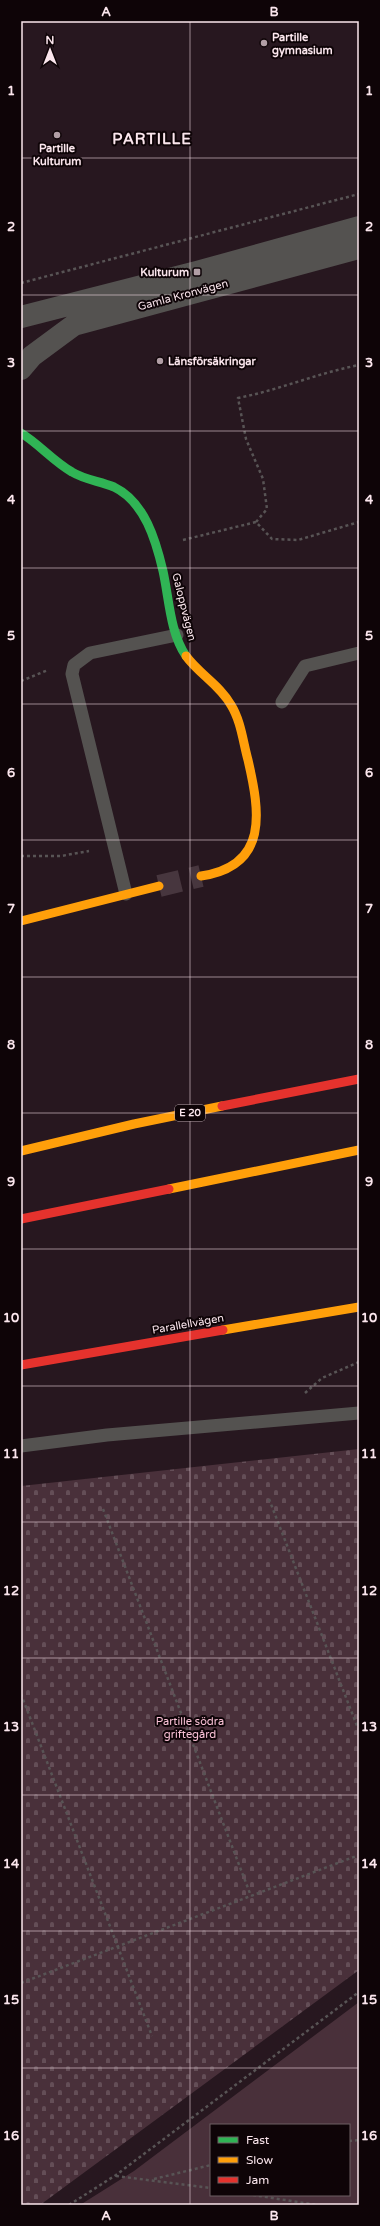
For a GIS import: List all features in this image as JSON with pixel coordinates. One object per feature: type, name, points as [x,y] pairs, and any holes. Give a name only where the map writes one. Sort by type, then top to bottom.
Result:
[{"type":"main road","name":"Galoppvägen","points":[[21,433],[74,473],[118,488],[145,518],[155,547],[180,644],[187,658],[222,691],[232,705],[252,777],[257,808],[258,828],[253,846],[241,859],[222,872],[201,876]]},
{"type":"main road","points":[[21,921],[159,886]]},
{"type":"main road","name":"E 20","points":[[21,1151],[134,1124],[359,1079]]},
{"type":"main road","points":[[21,1219],[359,1150]]},
{"type":"main road","name":"Parallellvägen","points":[[21,1364],[359,1307]]},
{"type":"street","name":"Gamla Kronvägen","points":[[21,317],[197,272],[359,227]]},
{"type":"street","name":"Gamla Kronvägen","points":[[21,369],[32,356],[74,325],[359,248]]},
{"type":"lane","points":[[126,894],[72,674],[74,665],[90,653],[177,634]]},
{"type":"lane","points":[[282,702],[305,666],[359,653]]},
{"type":"lane","points":[[21,1446],[107,1435],[359,1413]]},
{"type":"path","points":[[21,283],[359,194]]},
{"type":"path","points":[[155,547],[256,522],[267,509],[263,478],[246,439],[238,398],[268,392],[299,381],[359,365]]},
{"type":"path","points":[[256,522],[272,539],[298,540],[359,522]]},
{"type":"path","points":[[21,856],[61,856],[89,851]]},
{"type":"path","points":[[269,1499],[359,1732]]},
{"type":"path","points":[[103,1509],[251,1896]]},
{"type":"path","points":[[21,1694],[152,2036]]},
{"type":"path","points":[[21,1984],[359,1855]]},
{"type":"path","points":[[69,2205],[116,2176],[359,1992]]},
{"type":"path","points":[[151,2180],[210,2165]]},
{"type":"path","points":[[116,2176],[210,2188]]},
{"type":"path","points":[[259,2196],[317,2205]]},
{"type":"green space","name":"Partille södra griftegård","points":[[359,1449],[359,1970],[40,2205],[21,2205],[21,1486]]},
{"type":"green space","points":[[359,2002],[359,2205],[80,2205],[134,2171]]},
{"type":"tunnel","points":[[159,886],[201,876]]},
{"type":"traffic: fast","points":[[21,433],[72,472],[82,477],[114,487],[134,502],[148,523],[153,535],[163,571],[173,626],[176,637],[186,656]]},
{"type":"traffic: slow","points":[[186,656],[221,691],[234,711],[241,732],[255,799],[256,817],[254,834],[249,849],[239,861],[223,870],[201,876]]},
{"type":"traffic: slow","points":[[21,921],[159,886]]},
{"type":"traffic: slow","points":[[21,1151],[134,1124],[222,1106]]},
{"type":"traffic: slow","points":[[169,1189],[359,1150]]},
{"type":"traffic: slow","points":[[223,1330],[359,1307]]},
{"type":"traffic: jam","points":[[222,1106],[359,1079]]},
{"type":"traffic: jam","points":[[21,1219],[169,1189]]},
{"type":"traffic: jam","points":[[21,1365],[223,1330]]},
{"type":"place","name":"Partille gymnasium","points":[[264,43]]},
{"type":"place","name":"Partille Kulturum","points":[[57,135]]},
{"type":"place","name":"Kulturum","points":[[197,272]]},
{"type":"place","name":"Länsförsäkringar","points":[[160,361]]},
{"type":"district","name":"PARTILLE","points":[[152,139]]}]
